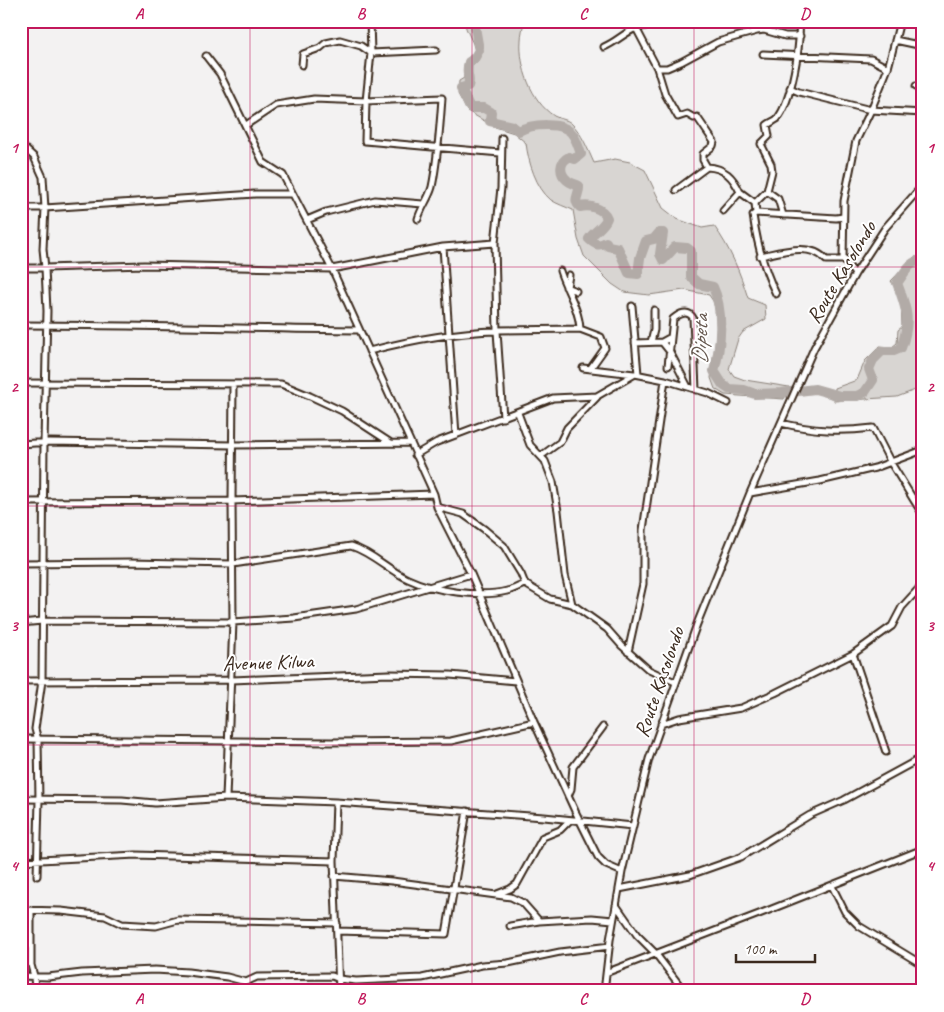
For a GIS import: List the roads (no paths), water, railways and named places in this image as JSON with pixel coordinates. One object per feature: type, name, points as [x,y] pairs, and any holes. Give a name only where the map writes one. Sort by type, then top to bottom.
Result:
[{"type":"street","points":[[370,21],[371,53],[366,101],[365,141],[500,153]]},
{"type":"street","points":[[604,47],[617,41],[621,35],[657,21]]},
{"type":"street","points":[[755,203],[766,191],[772,171],[771,164],[761,144],[769,136],[767,125],[776,120],[783,109],[790,88],[800,36],[799,21]]},
{"type":"street","points":[[855,274],[843,258],[844,201],[856,140],[871,110],[888,68],[900,21]]},
{"type":"street","points":[[636,28],[657,68],[665,94],[678,117],[687,114],[694,118],[697,117],[714,142],[713,146],[703,154],[703,160],[707,167]]},
{"type":"street","points":[[657,68],[667,68],[698,54],[718,42],[757,31],[764,30],[785,36],[800,36]]},
{"type":"street","points":[[302,65],[303,54],[320,48],[326,43],[340,40],[361,46],[371,53],[436,50]]},
{"type":"street","points":[[894,40],[923,46]]},
{"type":"street","points":[[764,54],[871,59],[888,68]]},
{"type":"street","points":[[206,56],[220,74],[263,162],[283,175],[332,269],[358,330],[369,350],[434,494],[437,507],[471,574],[516,681],[568,796],[598,857],[606,865],[622,872]]},
{"type":"street","points":[[916,86],[923,86]]},
{"type":"street","points":[[790,88],[799,92],[871,110],[911,114],[923,113]]},
{"type":"street","points":[[246,125],[276,105],[314,99],[366,101],[442,98],[438,147],[431,189],[418,219]]},
{"type":"street","points":[[502,138],[500,153],[501,188],[495,243],[497,330],[504,418]]},
{"type":"street","points":[[21,145],[34,157],[43,177],[45,208],[43,249],[46,325],[42,681],[35,729],[38,740],[39,800],[37,876]]},
{"type":"street","points":[[676,190],[707,167],[715,167],[725,171],[734,180],[740,192],[755,203],[756,213]]},
{"type":"street","name":"Route Kasolondo","points":[[606,991],[605,983],[608,972],[613,920],[622,872],[649,759],[696,624],[750,493],[814,348],[855,274],[885,228],[923,185]]},
{"type":"street","points":[[766,191],[778,199],[783,215]]},
{"type":"street","points":[[722,211],[740,192]]},
{"type":"street","points":[[21,208],[255,194],[292,194]]},
{"type":"street","points":[[306,220],[326,212],[375,200],[423,204]]},
{"type":"street","points":[[776,294],[760,256],[752,215],[756,213],[844,217]]},
{"type":"street","points":[[21,268],[144,265],[332,269],[443,248],[495,243]]},
{"type":"street","points":[[443,248],[456,435]]},
{"type":"street","points":[[760,256],[799,249],[819,253],[826,260],[845,260]]},
{"type":"street","points":[[560,271],[580,319],[580,329]]},
{"type":"street","points":[[566,287],[569,276]]},
{"type":"street","points":[[566,287],[576,291]]},
{"type":"street","points":[[632,306],[636,374]]},
{"type":"street","points":[[651,342],[654,330],[654,310]]},
{"type":"street","points":[[668,366],[673,319],[680,314],[686,313],[693,318],[696,390]]},
{"type":"street","points":[[21,325],[358,330]]},
{"type":"street","points":[[369,350],[404,342],[467,332],[580,329],[601,337],[604,343],[605,348],[590,369]]},
{"type":"street","points":[[635,342],[662,342],[671,337]]},
{"type":"street","points":[[662,342],[670,352],[688,387]]},
{"type":"street","points":[[583,368],[636,374],[665,380],[708,394],[728,403]]},
{"type":"street","points":[[541,456],[560,442],[567,428],[597,396],[636,374]]},
{"type":"street","points":[[628,652],[643,584],[642,530],[665,380]]},
{"type":"street","points":[[21,383],[281,384],[342,411],[391,443]]},
{"type":"street","points":[[226,798],[232,680],[234,384]]},
{"type":"street","points":[[415,455],[437,442],[518,413],[553,398],[597,396]]},
{"type":"street","points":[[518,413],[530,445],[545,461],[553,482],[565,575],[572,604]]},
{"type":"street","points":[[781,423],[809,430],[858,430],[873,428],[891,463],[923,515]]},
{"type":"street","points":[[21,444],[44,442],[233,445],[410,443]]},
{"type":"street","points":[[750,493],[820,482],[891,463],[923,450]]},
{"type":"street","points":[[21,502],[232,501],[434,494]]},
{"type":"street","points":[[437,507],[463,514],[484,529],[504,546],[525,584],[550,599],[572,604],[607,629],[628,652],[649,670],[675,682]]},
{"type":"street","points":[[21,563],[130,562],[233,564],[351,546],[364,550],[407,579],[429,587],[452,592],[479,593],[509,591],[525,584]]},
{"type":"street","points":[[21,623],[42,621],[233,622],[294,618],[356,609],[471,574]]},
{"type":"street","points":[[661,724],[679,718],[741,708],[853,654],[892,626],[902,607],[923,584]]},
{"type":"street","points":[[853,654],[886,752]]},
{"type":"street","name":"Avenue Kilwa","points":[[21,680],[232,680],[397,674],[450,675],[516,681]]},
{"type":"street","points":[[21,739],[331,742],[451,741],[534,722]]},
{"type":"street","points":[[568,796],[571,788],[573,767],[603,727]]},
{"type":"street","points":[[619,889],[690,875],[741,857],[802,820],[923,757]]},
{"type":"street","points":[[21,799],[122,800],[154,804],[226,798],[336,802],[467,810],[633,826]]},
{"type":"street","points":[[336,802],[334,876],[339,991]]},
{"type":"street","points":[[337,931],[446,934],[467,810]]},
{"type":"street","points":[[494,894],[510,889],[517,884],[543,837],[560,830],[570,820]]},
{"type":"street","points":[[608,972],[923,849]]},
{"type":"street","points":[[21,861],[136,854],[334,861]]},
{"type":"street","points":[[334,876],[392,880],[511,897],[523,903],[538,921]]},
{"type":"street","points":[[832,886],[845,912],[859,926],[923,965]]},
{"type":"street","points":[[616,905],[637,936],[655,954],[684,991]]},
{"type":"street","points":[[21,910],[105,916],[122,924],[156,926],[178,920],[337,923]]},
{"type":"street","points":[[31,910],[31,965],[35,991]]},
{"type":"street","points":[[510,926],[538,921],[592,918],[613,920]]},
{"type":"street","points":[[21,976],[48,977],[82,973],[155,970],[227,977],[246,982],[257,976],[332,976],[339,979],[356,981],[422,978],[560,952],[610,946]]},
{"type":"waterway","name":"Dipeta","points":[[474,21],[479,50],[474,59],[469,62],[468,86],[461,88],[469,106],[471,108],[484,108],[491,112],[490,121],[512,126],[519,131],[539,125],[547,125],[562,127],[573,135],[581,154],[575,159],[569,157],[566,159],[563,162],[561,171],[568,181],[579,186],[576,199],[580,207],[596,208],[607,218],[604,224],[589,239],[597,244],[606,242],[608,246],[618,248],[629,273],[638,274],[640,258],[646,241],[654,239],[659,233],[663,233],[660,254],[663,260],[675,247],[687,248],[691,251],[691,277],[699,284],[713,287],[719,306],[720,329],[714,371],[723,385],[729,389],[744,390],[755,394],[815,389],[840,396],[857,396],[865,392],[873,380],[869,369],[873,360],[882,351],[894,351],[901,348],[907,322],[903,300],[897,283],[914,262],[923,260]]}]
